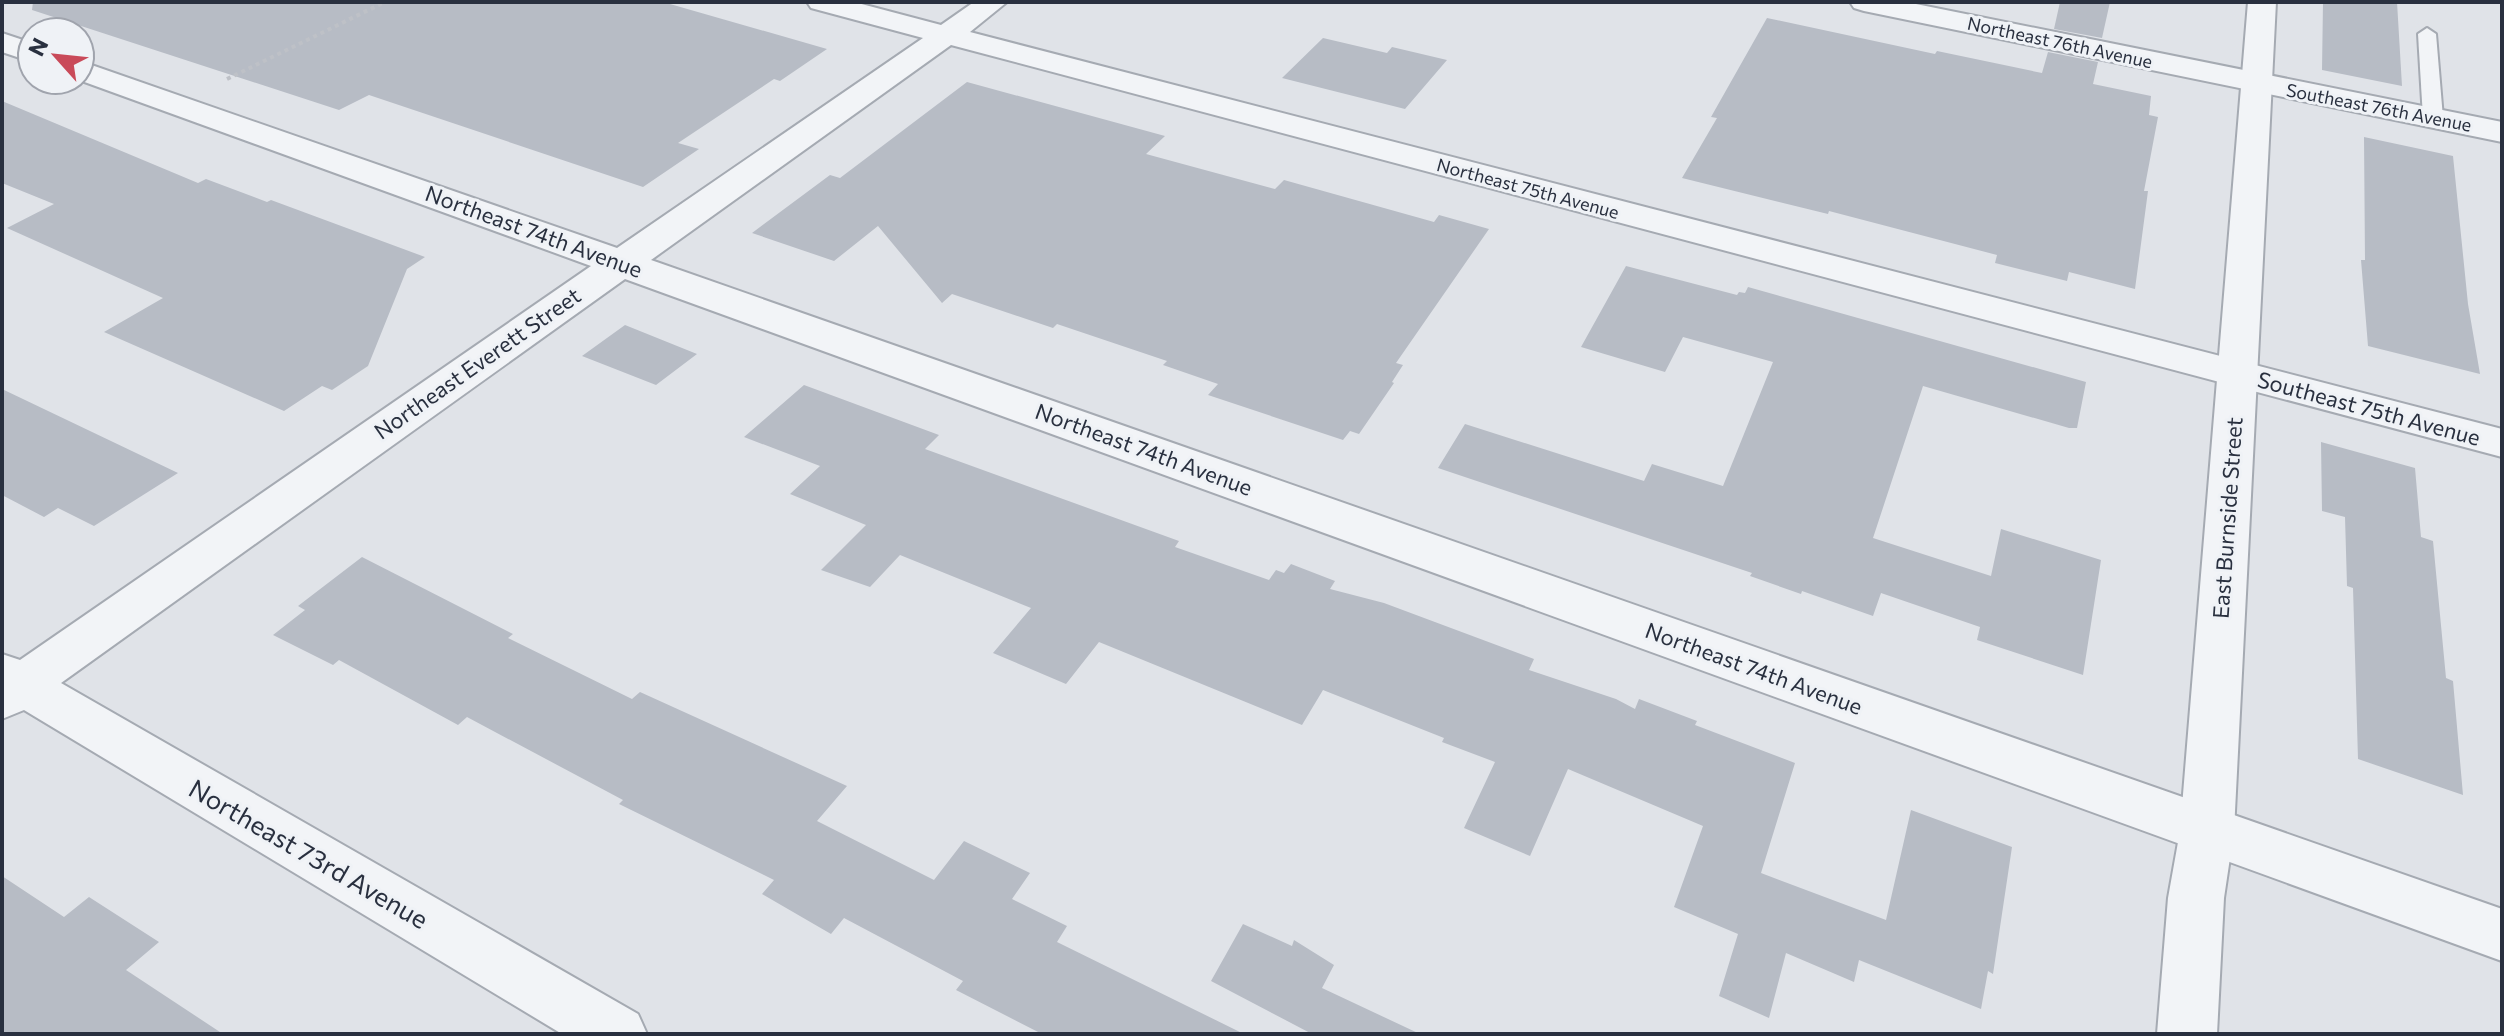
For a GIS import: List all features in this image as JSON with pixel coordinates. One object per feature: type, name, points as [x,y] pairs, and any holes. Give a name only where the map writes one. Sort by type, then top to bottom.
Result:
[{"type":"street","name":"Northeast 75th Avenue","points":[[821,2],[2236,373]]},
{"type":"street","name":"Northeast Everett Street","points":[[9,686],[993,2]]},
{"type":"street","name":"Northeast 76th Avenue","points":[[1864,2],[2257,83]]},
{"type":"street","name":"East Burnside Street","points":[[2187,1034],[2196,898],[2207,831],[2262,2]]},
{"type":"street","name":"Northeast 74th Avenue","points":[[96,76],[2502,935]]},
{"type":"street","name":"Southeast 76th Avenue","points":[[2257,83],[2502,132]]},
{"type":"street","name":"Southeast 75th Avenue","points":[[2236,373],[2502,443]]},
{"type":"street","name":"Northeast 73rd Avenue","points":[[9,686],[617,1034]]},
{"type":"lane","points":[[2427,34],[2433,118]]},
{"type":"path","points":[[176,104],[385,2]]},
{"type":"building","points":[[33,2],[663,2],[827,49],[780,81],[774,79],[678,143],[699,149],[643,187],[369,95],[339,110],[96,31],[96,16],[50,16],[32,10]]},
{"type":"building","points":[[2060,2],[2110,2],[2102,38],[2054,29]]},
{"type":"building","points":[[2323,2],[2397,2],[2402,86],[2322,70]]},
{"type":"building","points":[[1767,18],[2042,73],[2048,52],[2098,62],[2093,84],[2151,96],[2149,115],[2158,117],[2144,191],[2148,191],[2135,289],[2069,272],[2067,281],[1995,263],[1997,255],[1829,211],[1828,214],[1682,178],[1717,118],[1711,117]]},
{"type":"building","points":[[1323,38],[1387,53],[1392,47],[1447,60],[1405,109],[1282,78]]},
{"type":"building","points":[[967,82],[1165,136],[1146,154],[1275,189],[1284,180],[1434,222],[1439,215],[1489,229],[1396,363],[1403,365],[1394,383],[1359,434],[1350,431],[1343,440],[1208,395],[1218,384],[1163,365],[1167,361],[1057,324],[1053,328],[952,294],[942,303],[878,226],[834,261],[752,233],[830,175],[840,178]]},
{"type":"building","points":[[2,101],[198,183],[206,179],[267,202],[271,200],[425,257],[407,269],[368,366],[332,390],[322,386],[284,411],[104,332],[163,298],[7,228],[54,204],[2,183]]},
{"type":"building","points":[[2364,137],[2453,156],[2468,304],[2480,374],[2368,346],[2361,260],[2365,260]]},
{"type":"building","points":[[1626,266],[1737,295],[1739,292],[1745,293],[1748,287],[2086,382],[2077,428],[1923,386],[1873,538],[1991,576],[2001,529],[2101,560],[2083,675],[1977,640],[1980,627],[1881,593],[1873,616],[1438,468],[1465,424],[1644,481],[1652,464],[1723,486],[1773,362],[1683,337],[1665,372],[1581,347]]},
{"type":"building","points":[[625,325],[697,354],[656,385],[582,356]]},
{"type":"building","points":[[804,385],[939,435],[925,449],[1179,541],[1175,547],[1269,580],[1276,570],[1284,573],[1291,564],[1335,581],[1330,589],[1384,603],[1534,659],[1529,670],[1616,699],[1635,709],[1639,699],[1697,721],[1695,725],[1795,763],[1761,873],[1886,920],[1911,810],[2012,847],[1993,974],[1988,971],[1981,1009],[1859,960],[1854,982],[1786,953],[1769,1018],[1719,996],[1738,934],[1674,907],[1703,826],[1568,769],[1530,856],[1464,828],[1495,762],[1442,742],[1444,738],[1323,690],[1302,725],[1099,642],[1066,684],[993,653],[1031,608],[900,555],[870,587],[821,570],[866,525],[790,494],[820,466],[744,437]]},
{"type":"building","points":[[2,389],[178,473],[94,526],[58,508],[44,517],[2,495]]},
{"type":"building","points":[[2321,442],[2415,468],[2421,537],[2433,541],[2446,678],[2453,681],[2463,795],[2358,759],[2353,588],[2347,586],[2345,517],[2322,511]]},
{"type":"building","points":[[362,557],[513,634],[508,638],[632,699],[640,692],[847,786],[817,821],[934,880],[964,841],[1030,873],[1012,899],[1067,926],[1057,942],[1244,1034],[1042,1034],[956,990],[963,981],[844,918],[831,934],[762,894],[774,880],[619,804],[623,800],[467,717],[458,725],[339,660],[333,665],[273,635],[305,610],[298,606]]},
{"type":"building","points":[[2,876],[64,917],[89,897],[159,942],[126,970],[223,1034],[2,1034]]},
{"type":"building","points":[[1243,924],[1292,946],[1294,940],[1334,965],[1322,988],[1420,1034],[1312,1034],[1211,981]]}]
